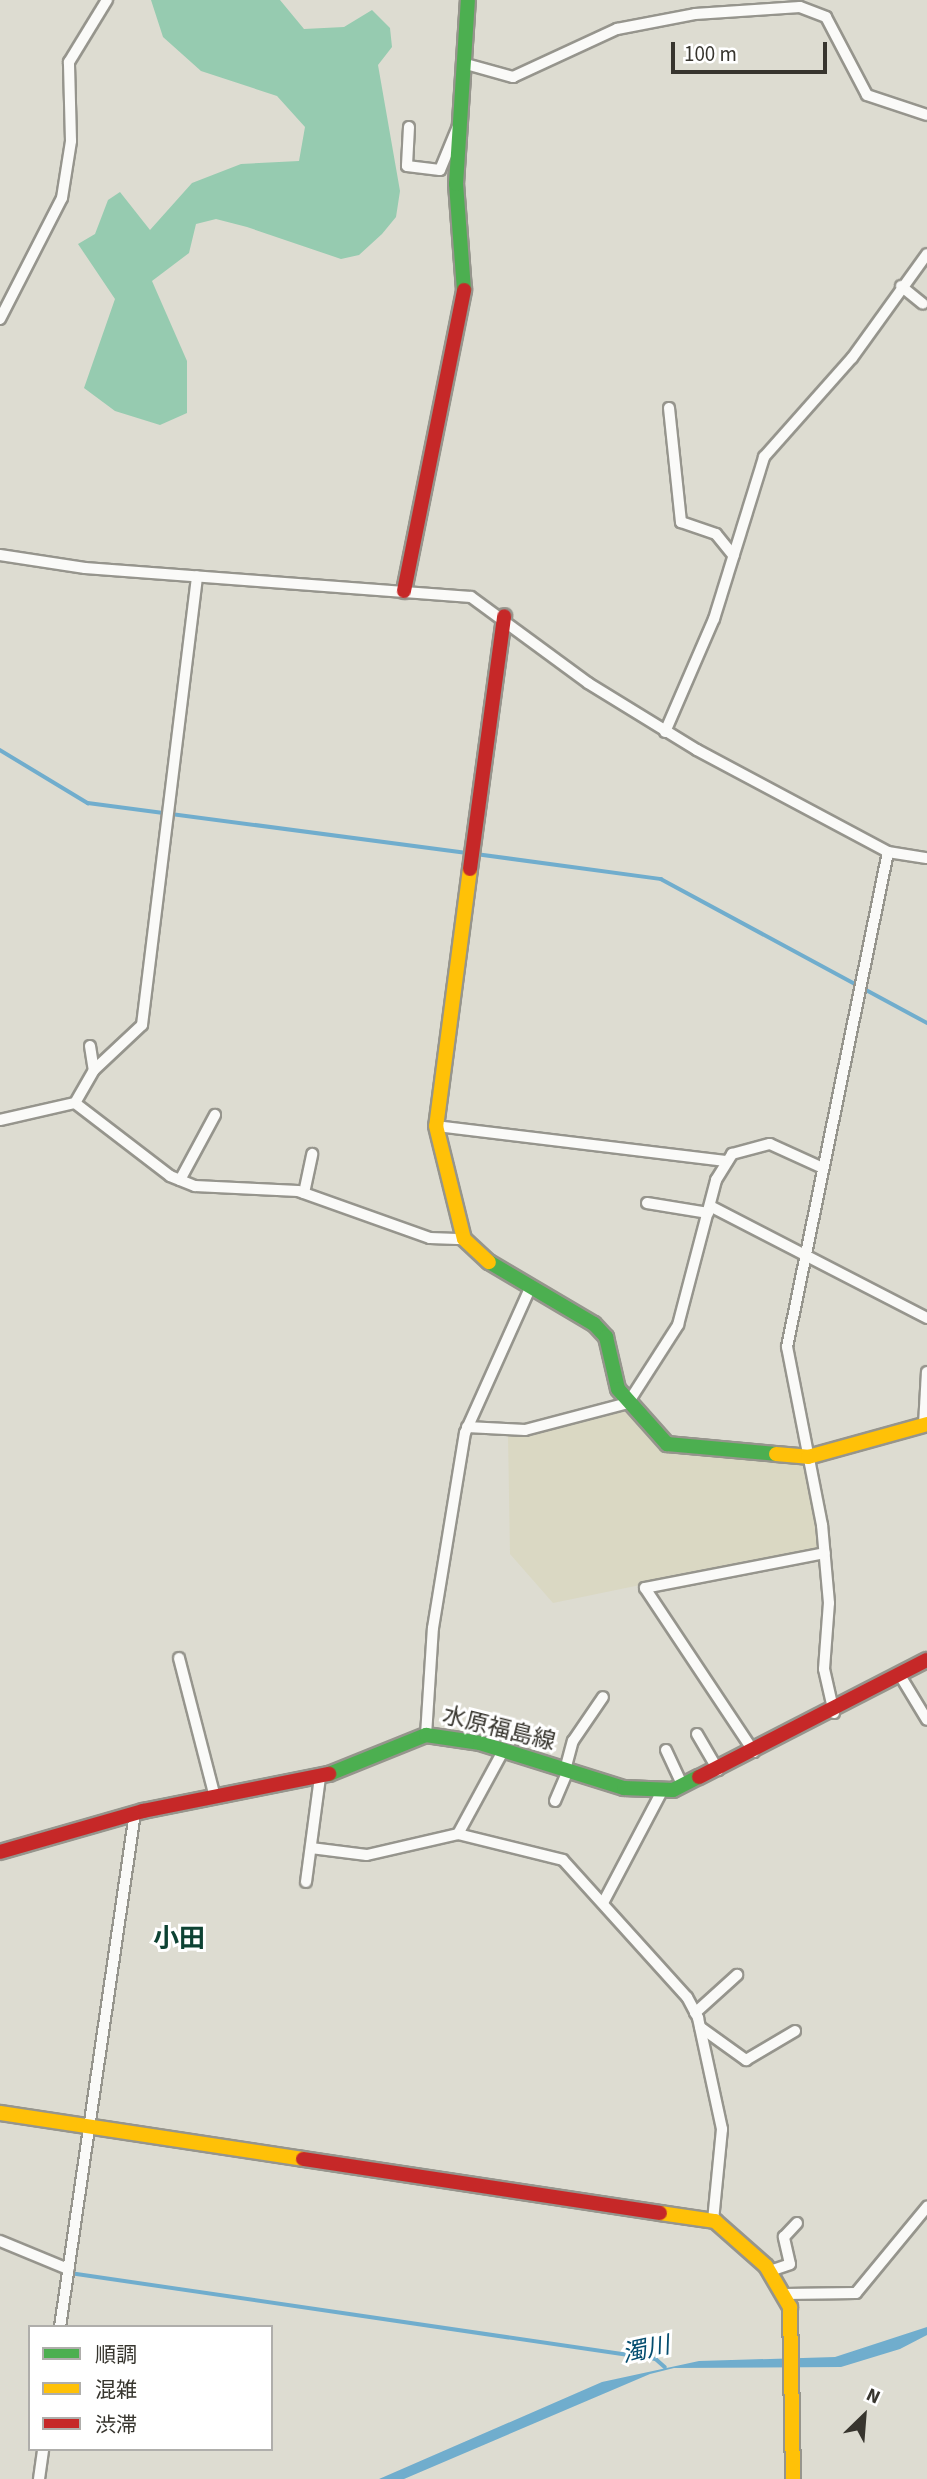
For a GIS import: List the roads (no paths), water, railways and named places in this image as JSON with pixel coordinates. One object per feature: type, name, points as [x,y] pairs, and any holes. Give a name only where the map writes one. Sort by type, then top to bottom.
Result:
[{"type":"street","points":[[0,319],[62,198],[71,141],[69,62],[107,0]]},
{"type":"street","points":[[404,591],[465,287],[456,184],[466,64],[468,0]]},
{"type":"street","points":[[466,64],[513,77],[617,29],[695,14],[800,7],[826,17],[867,95],[927,115]]},
{"type":"street","points":[[410,127],[407,166],[440,170],[459,124]]},
{"type":"street","points":[[665,732],[734,556],[764,457],[852,358],[901,286],[927,254]]},
{"type":"street","points":[[901,286],[923,304]]},
{"type":"street","points":[[669,408],[681,522],[716,534],[734,556]]},
{"type":"street","points":[[0,555],[197,576],[471,597],[504,616],[589,683],[665,732],[888,852],[927,858]]},
{"type":"street","points":[[0,1120],[75,1103],[94,1070],[142,1025],[197,576]]},
{"type":"street","points":[[504,616],[436,1126],[464,1239],[474,1253],[531,1286],[606,1337],[614,1378],[628,1403],[654,1435],[677,1448],[808,1457],[926,1424],[927,1372]]},
{"type":"street","points":[[834,1713],[824,1669],[825,1553],[787,1347],[810,1256],[823,1168],[888,852]]},
{"type":"street","points":[[90,1046],[94,1070]]},
{"type":"street","points":[[75,1103],[180,1180],[216,1189],[304,1193],[430,1238],[464,1239]]},
{"type":"street","points":[[180,1180],[215,1115]]},
{"type":"street","points":[[436,1126],[727,1161]]},
{"type":"street","points":[[467,1427],[525,1430],[628,1403],[678,1325],[709,1209],[727,1161],[745,1147],[770,1144],[823,1168]]},
{"type":"street","points":[[304,1193],[312,1154]]},
{"type":"street","points":[[647,1203],[709,1209],[810,1256],[927,1318]]},
{"type":"street","points":[[426,1735],[433,1628],[467,1427],[531,1286]]},
{"type":"street","points":[[754,1752],[645,1588],[825,1553]]},
{"type":"street","points":[[179,1658],[215,1797]]},
{"type":"street","name":"水原福島線","points":[[0,1852],[135,1813],[320,1777],[426,1735],[503,1751],[566,1770],[662,1791],[683,1786],[834,1713],[927,1660]]},
{"type":"street","points":[[901,1677],[927,1720]]},
{"type":"street","points":[[555,1801],[573,1741],[603,1697]]},
{"type":"street","points":[[698,1734],[718,1770]]},
{"type":"street","points":[[666,1750],[683,1786]]},
{"type":"street","points":[[457,1834],[503,1751]]},
{"type":"street","points":[[306,1882],[320,1777]]},
{"type":"street","points":[[603,1903],[662,1791]]},
{"type":"street","points":[[60,2325],[135,1813]]},
{"type":"street","points":[[311,1848],[367,1855],[457,1834],[553,1854],[603,1903],[695,2013],[701,2027],[722,2130],[713,2220]]},
{"type":"street","points":[[695,2013],[737,1975]]},
{"type":"street","points":[[701,2027],[746,2060],[795,2031]]},
{"type":"street","points":[[0,2113],[713,2220],[769,2271],[785,2294],[794,2349],[793,2479]]},
{"type":"street","points":[[785,2294],[856,2293],[927,2207]]},
{"type":"street","points":[[769,2271],[790,2264],[784,2237],[797,2223]]},
{"type":"street","points":[[0,2241],[68,2269]]},
{"type":"street","points":[[39,2479],[43,2451]]},
{"type":"water","name":"濁川","points":[[927,2327],[927,2335],[900,2349],[841,2367],[674,2368],[650,2374],[404,2479],[379,2479],[602,2382],[699,2361],[835,2357]]},
{"type":"waterway","points":[[0,750],[88,803],[469,853]]},
{"type":"waterway","points":[[476,854],[661,879],[927,1023]]},
{"type":"waterway","points":[[70,2273],[656,2359],[665,2367]]},
{"type":"district","name":"小田","points":[[179,1939]]}]
